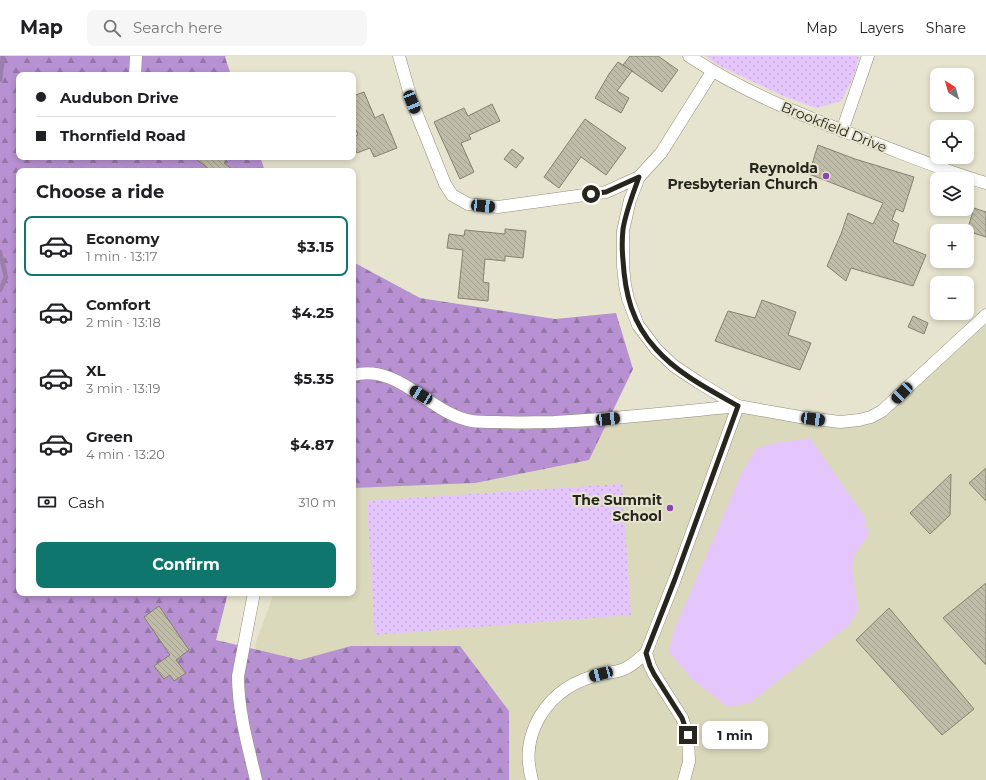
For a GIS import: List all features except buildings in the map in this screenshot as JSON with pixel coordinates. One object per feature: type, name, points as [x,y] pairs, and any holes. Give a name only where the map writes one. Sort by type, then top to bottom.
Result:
[{"type":"street","points":[[135,72],[136,56]]},
{"type":"street","points":[[399,56],[412,102],[445,184],[452,195],[468,204],[498,207],[606,192],[639,177]]},
{"type":"street","name":"Brookfield Drive","points":[[689,56],[712,72],[778,104],[842,131],[958,175],[986,183]]},
{"type":"street","points":[[842,131],[868,56]]},
{"type":"street","points":[[712,72],[661,152],[639,177],[630,200],[623,231],[622,248],[625,285],[628,300],[638,325],[646,338],[662,356],[698,382],[738,406]]},
{"type":"street","points":[[356,375],[372,373],[392,379],[449,413],[461,419],[474,421],[521,423],[594,420],[738,406],[800,417],[840,422],[871,417],[882,411],[986,315]]},
{"type":"street","points":[[532,780],[527,756],[528,745],[539,716],[548,704],[559,693],[574,684],[592,676],[622,670],[637,661],[646,653],[675,579],[738,406]]},
{"type":"street","points":[[253,596],[238,676],[238,689],[244,729],[256,780]]},
{"type":"street","points":[[646,653],[654,674],[682,718],[688,735],[689,762],[684,780]]},
{"type":"shaded area","points":[[706,56],[859,56],[854,76],[841,101],[817,108],[783,96],[716,64]]},
{"type":"shaded area","name":"The Summit School","points":[[986,315],[986,780],[273,780],[255,645],[273,596],[356,596],[356,420],[738,406],[840,422],[871,417]]},
{"type":"shaded area","points":[[810,438],[867,520],[864,523],[869,534],[854,555],[852,569],[858,610],[849,625],[751,702],[728,707],[693,680],[669,652],[673,633],[743,470],[757,448],[776,443]]},
{"type":"shaded area","points":[[622,484],[631,615],[375,635],[367,501]]},
{"type":"green space","points":[[0,56],[226,56],[225,57],[230,72],[16,72],[16,160],[261,160],[264,168],[16,168],[16,596],[227,596],[216,640],[300,660],[351,646],[460,646],[509,711],[509,780],[0,780]]},
{"type":"green space","points":[[356,264],[420,298],[555,319],[616,313],[633,369],[589,460],[475,483],[356,488]]},
{"type":"waterway","points":[[0,80],[3,56]]},
{"type":"waterway","points":[[0,252],[6,277],[0,290]]},
{"type":"place","name":"Reynolda Presbyterian Church","points":[[826,176]]},
{"type":"place","name":"The Summit School","points":[[670,508]]},
{"type":"route","points":[[591,194],[606,192],[639,177],[625,218],[622,248],[625,285],[628,300],[638,325],[646,338],[662,356],[674,366],[738,406],[675,579],[646,653],[654,674],[682,718],[688,735]]}]
